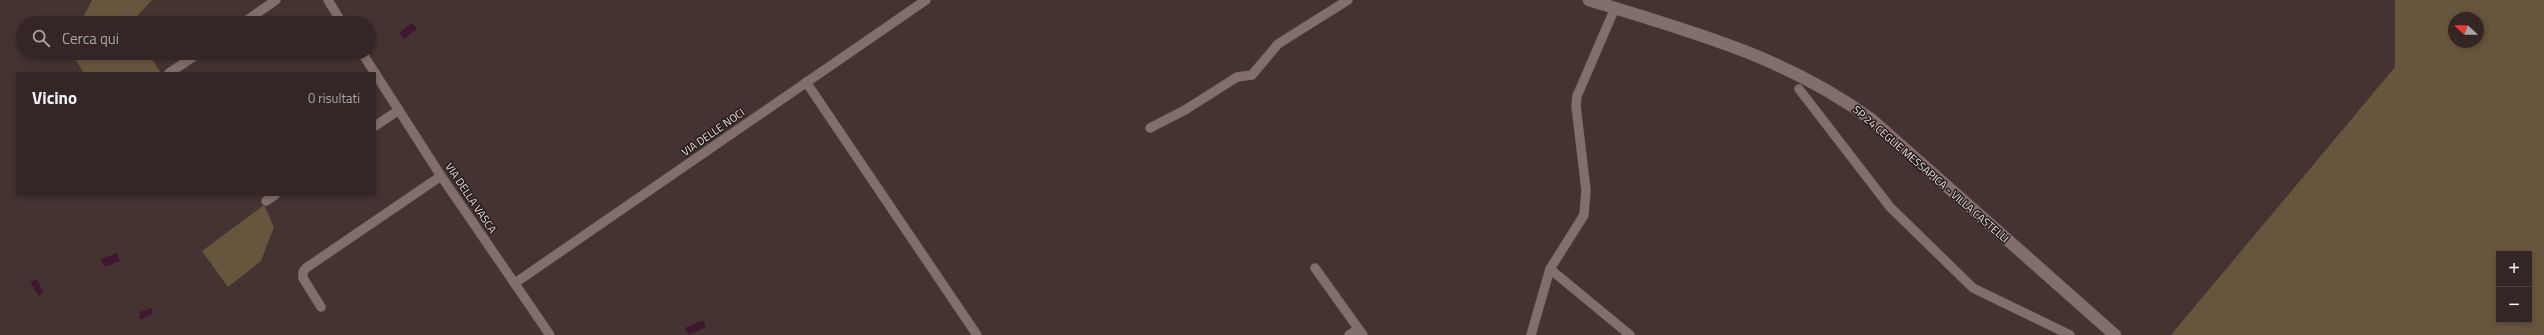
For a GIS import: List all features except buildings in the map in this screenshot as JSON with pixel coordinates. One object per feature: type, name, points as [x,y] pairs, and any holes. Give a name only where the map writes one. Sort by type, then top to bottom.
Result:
[{"type":"main road","name":"SP 24 CEGLIE MESSAPICA - VILLA CASTELLI","points":[[1589,0],[1741,48],[1817,83],[1871,119],[2115,335]]},
{"type":"street","points":[[253,16],[276,0]]},
{"type":"street","points":[[328,0],[338,16]]},
{"type":"street","name":"VIA DELLE NOCI","points":[[515,283],[926,0]]},
{"type":"street","points":[[1150,128],[1185,110],[1236,77],[1252,75],[1278,44],[1348,0]]},
{"type":"street","points":[[1531,335],[1550,269],[1584,215],[1586,190],[1576,106],[1577,96],[1615,8]]},
{"type":"street","points":[[170,72],[188,60]]},
{"type":"street","name":"VIA DELLA VASCA","points":[[367,60],[374,72]]},
{"type":"street","name":"VIA DELLA VASCA","points":[[376,75],[441,176],[550,335]]},
{"type":"street","points":[[806,82],[977,335]]},
{"type":"street","points":[[1809,99],[1817,83]]},
{"type":"street","points":[[1800,89],[1890,207],[1973,288],[2070,335]]},
{"type":"street","points":[[376,125],[399,110]]},
{"type":"street","points":[[321,307],[303,278],[303,272],[306,268],[441,176]]},
{"type":"street","points":[[266,201],[274,196]]},
{"type":"street","points":[[1315,268],[1360,332],[1349,335]]},
{"type":"street","points":[[1550,269],[1630,335]]},
{"type":"shaded area","points":[[92,0],[152,0],[137,16],[84,16]]},
{"type":"shaded area","points":[[2395,0],[2544,0],[2544,335],[2171,335],[2395,67]]},
{"type":"shaded area","points":[[412,23],[417,29],[404,39],[399,33]]},
{"type":"shaded area","points":[[76,60],[153,60],[160,72],[83,72]]},
{"type":"shaded area","points":[[264,205],[274,227],[261,261],[228,287],[202,251]]},
{"type":"shaded area","points":[[117,253],[120,261],[104,267],[101,259]]},
{"type":"shaded area","points":[[37,279],[43,292],[39,296],[30,282]]},
{"type":"shaded area","points":[[150,308],[153,310],[151,315],[142,319],[139,318],[141,310],[145,311]]},
{"type":"shaded area","points":[[703,320],[706,327],[689,335],[685,328]]}]
